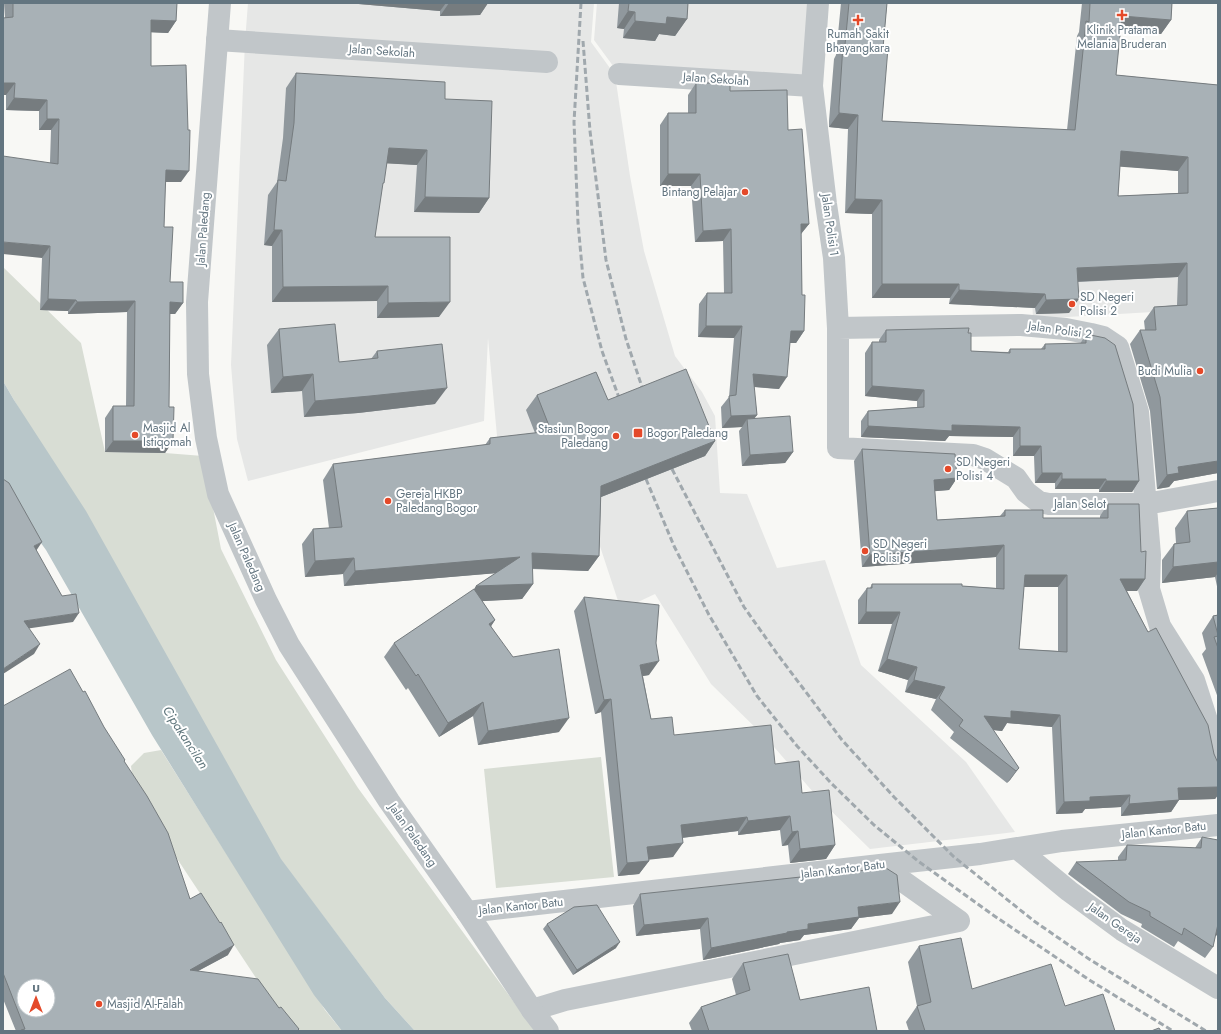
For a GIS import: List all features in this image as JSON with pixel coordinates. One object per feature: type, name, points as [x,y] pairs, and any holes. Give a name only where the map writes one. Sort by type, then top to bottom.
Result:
[{"type":"street","name":"Jalan Paledang","points":[[220,3],[197,302],[198,374],[206,438],[218,494],[266,600],[289,645],[389,801],[467,912],[532,1010],[548,1031]]},
{"type":"street","name":"Jalan Polisi 1","points":[[818,3],[812,86],[834,258],[838,328],[838,448]]},
{"type":"street","name":"Jalan Sekolah","points":[[217,40],[547,62]]},
{"type":"street","name":"Jalan Sekolah","points":[[618,74],[812,86]]},
{"type":"street","name":"Jalan Polisi 2","points":[[838,328],[1021,325],[1066,329],[1103,337],[1118,347],[1138,412],[1150,555],[1149,589],[1160,626],[1194,680],[1213,739],[1218,764]]},
{"type":"street","name":"Jalan Selot","points":[[838,448],[973,455],[985,459],[1016,478],[1026,492],[1039,502],[1054,505],[1146,504],[1218,491]]},
{"type":"street","name":"Jalan Kantor Batu","points":[[467,912],[980,854],[1062,841],[1218,825]]},
{"type":"street","name":"Jalan Gereja","points":[[1018,849],[1069,891],[1122,930],[1218,988]]},
{"type":"street","points":[[532,1010],[565,1000],[959,921],[880,865]]},
{"type":"shaded area","points":[[248,3],[594,3],[591,42],[615,75],[630,176],[644,251],[675,356],[702,392],[715,416],[720,493],[747,494],[777,568],[825,560],[861,665],[966,762],[1015,832],[870,849],[820,800],[768,740],[711,684],[655,594],[621,610],[589,513],[498,447],[488,338],[484,421],[248,481],[237,439],[231,365]]},
{"type":"shaded area","points":[[597,3],[822,3],[812,86],[619,74],[594,40]]},
{"type":"shaded area","name":"Budi Mulia","points":[[1185,235],[1218,423],[1170,311],[1033,319],[1030,251]]},
{"type":"shaded area","points":[[3,267],[81,343],[105,452],[165,453],[203,456],[221,549],[276,660],[358,788],[535,1031],[415,1031],[385,998],[281,860],[3,381]]},
{"type":"shaded area","points":[[161,750],[325,1010],[342,1031],[291,1031],[174,854],[133,782],[131,766],[144,753]]},
{"type":"shaded area","points":[[601,757],[614,877],[496,888],[484,769]]},
{"type":"water","name":"Cipakancilan","points":[[3,381],[86,511],[281,859],[385,998],[415,1031],[342,1031],[314,995],[152,735],[46,550],[3,491]]},
{"type":"building","points":[[13,3],[177,3],[176,21],[151,20],[151,66],[186,65],[188,130],[190,130],[189,171],[166,170],[164,227],[173,227],[170,282],[183,282],[183,303],[170,302],[169,407],[174,407],[173,441],[113,441],[113,406],[134,406],[135,301],[77,302],[76,300],[48,299],[50,246],[3,242],[3,156],[58,164],[59,119],[47,119],[47,100],[14,98],[15,83],[3,83],[3,18],[13,17]]},
{"type":"building","points":[[629,3],[688,3],[687,19],[667,17],[666,24],[635,21],[635,12],[628,11]]},
{"type":"building","points":[[849,3],[887,3],[883,48],[888,48],[882,121],[1075,130],[1086,21],[1089,22],[1090,3],[1172,3],[1171,20],[1122,16],[1116,75],[1218,85],[1218,461],[1178,467],[1179,473],[1167,475],[1160,397],[1140,330],[1156,330],[1154,307],[1187,305],[1187,263],[1077,268],[1079,299],[1046,300],[1045,294],[959,290],[959,284],[882,284],[882,200],[855,199],[858,115],[839,113],[843,45],[845,45]],"holes":[[[1121,151],[1188,157],[1188,193],[1118,196]]]},
{"type":"building","points":[[296,73],[445,82],[445,99],[492,101],[489,198],[425,197],[427,150],[389,148],[375,237],[450,237],[450,302],[388,303],[388,286],[283,287],[282,230],[274,230],[278,180],[286,181],[294,123]]},
{"type":"building","points":[[696,83],[730,83],[730,91],[787,90],[788,130],[802,129],[809,224],[801,224],[802,295],[805,295],[804,331],[791,331],[787,377],[753,374],[757,415],[731,416],[729,396],[736,395],[742,326],[706,326],[707,293],[732,293],[731,229],[703,231],[700,174],[668,174],[668,113],[696,113]]},
{"type":"building","points":[[335,324],[339,362],[378,358],[377,351],[442,344],[447,388],[315,401],[313,374],[283,377],[279,329]]},
{"type":"building","points":[[969,328],[968,333],[971,333],[971,351],[1010,353],[1010,349],[1045,349],[1045,344],[1086,343],[1086,334],[1105,338],[1115,345],[1133,404],[1139,481],[1062,479],[1062,473],[1042,473],[1041,446],[1020,446],[1020,427],[952,425],[952,431],[868,426],[868,411],[924,407],[924,390],[872,386],[872,342],[886,342],[886,330]]},
{"type":"building","points":[[686,369],[715,441],[601,486],[599,556],[532,553],[533,584],[476,586],[520,557],[355,571],[354,558],[315,561],[313,529],[342,527],[333,464],[490,444],[490,438],[551,431],[537,395],[596,372],[608,400]]},
{"type":"building","points":[[790,416],[793,452],[750,455],[747,419]]},
{"type":"building","points":[[862,449],[955,454],[957,478],[934,480],[937,520],[1005,516],[1005,510],[1043,510],[1043,518],[1108,518],[1108,504],[1139,504],[1141,552],[1146,551],[1145,579],[1120,579],[1148,632],[1156,628],[1208,725],[1214,754],[1218,763],[1218,787],[1178,788],[1179,800],[1129,804],[1130,795],[1090,797],[1090,801],[1064,802],[1060,715],[1011,711],[1011,718],[984,716],[1019,768],[1016,771],[959,726],[963,720],[939,698],[945,687],[914,680],[917,667],[887,659],[900,612],[866,612],[867,588],[872,588],[872,584],[962,584],[962,586],[1004,589],[1004,545],[870,555]],"holes":[[[1025,575],[1067,575],[1067,652],[1019,649]]]},
{"type":"building","points":[[3,479],[9,483],[42,542],[34,546],[62,596],[76,594],[79,613],[24,621],[40,644],[3,669]]},
{"type":"building","points":[[1218,508],[1218,562],[1173,567],[1174,544],[1190,542],[1187,511]]},
{"type":"building","points":[[474,589],[495,620],[489,624],[513,657],[559,649],[569,718],[488,731],[483,702],[448,723],[418,674],[416,676],[394,643]]},
{"type":"building","points":[[584,597],[659,605],[656,643],[659,661],[640,665],[651,719],[672,717],[674,735],[771,725],[775,764],[799,761],[802,793],[829,790],[835,845],[800,849],[798,831],[792,832],[790,816],[748,821],[747,817],[681,825],[683,843],[647,847],[649,861],[627,863],[611,699],[604,700]]},
{"type":"building","points":[[1218,615],[1218,635],[1213,616]]},
{"type":"building","points":[[1218,636],[1218,648],[1214,637]]},
{"type":"building","points":[[70,669],[83,692],[85,691],[104,727],[168,833],[190,899],[201,893],[220,923],[221,922],[234,945],[190,970],[258,979],[279,1008],[281,1007],[299,1029],[297,1031],[22,1031],[21,1030],[25,1029],[21,1018],[56,1018],[56,978],[16,978],[16,1006],[3,973],[3,706]]},
{"type":"building","points":[[1202,837],[1218,840],[1218,924],[1213,947],[1184,928],[1182,935],[1150,916],[1150,912],[1129,902],[1076,862],[1126,860],[1127,845],[1201,848]]},
{"type":"building","points":[[886,868],[897,875],[900,902],[858,907],[859,917],[808,924],[808,929],[711,948],[708,918],[644,925],[640,894]]},
{"type":"building","points":[[597,905],[620,942],[577,970],[547,924],[574,907]]},
{"type":"building","points":[[961,938],[972,989],[1051,964],[1065,1006],[1103,994],[1115,1031],[925,1031],[917,1006],[931,1002],[919,946]]},
{"type":"building","points":[[788,954],[800,1000],[869,987],[877,1031],[709,1031],[701,1007],[750,990],[743,963]]},
{"type":"building","points":[[1159,1028],[1161,1031],[1151,1031]]},
{"type":"railway","points":[[581,3],[574,122],[578,223],[583,278],[602,351],[622,406]]},
{"type":"railway","points":[[583,41],[590,131],[606,260],[626,339],[645,396]]},
{"type":"railway","points":[[672,469],[744,607],[842,740],[894,797],[954,857],[1034,921],[1089,959],[1206,1031]]},
{"type":"railway","points":[[646,479],[674,546],[709,615],[757,696],[797,746],[831,783],[874,825],[918,861],[993,915],[1091,981],[1173,1031]]},
{"type":"place","name":"Klinik Pratama Melania Bruderan","points":[[1122,15]]},
{"type":"place","name":"Rumah Sakit Bhayangkara","points":[[858,20]]},
{"type":"place","name":"Bintang Pelajar","points":[[745,192]]},
{"type":"place","name":"SD Negeri Polisi 2","points":[[1072,304]]},
{"type":"place","name":"Budi Mulia","points":[[1200,371]]},
{"type":"place","name":"Bogor Paledang","points":[[638,433]]},
{"type":"place","name":"Masjid Al Istiqomah","points":[[135,435]]},
{"type":"place","name":"Stasiun Bogor Paledang","points":[[616,436]]},
{"type":"place","name":"SD Negeri Polisi 4","points":[[948,469]]},
{"type":"place","name":"Gereja HKBP Paledang Bogor","points":[[388,501]]},
{"type":"place","name":"SD Negeri Polisi 5","points":[[865,551]]},
{"type":"place","name":"Masjid Al-Falah","points":[[99,1004]]}]
